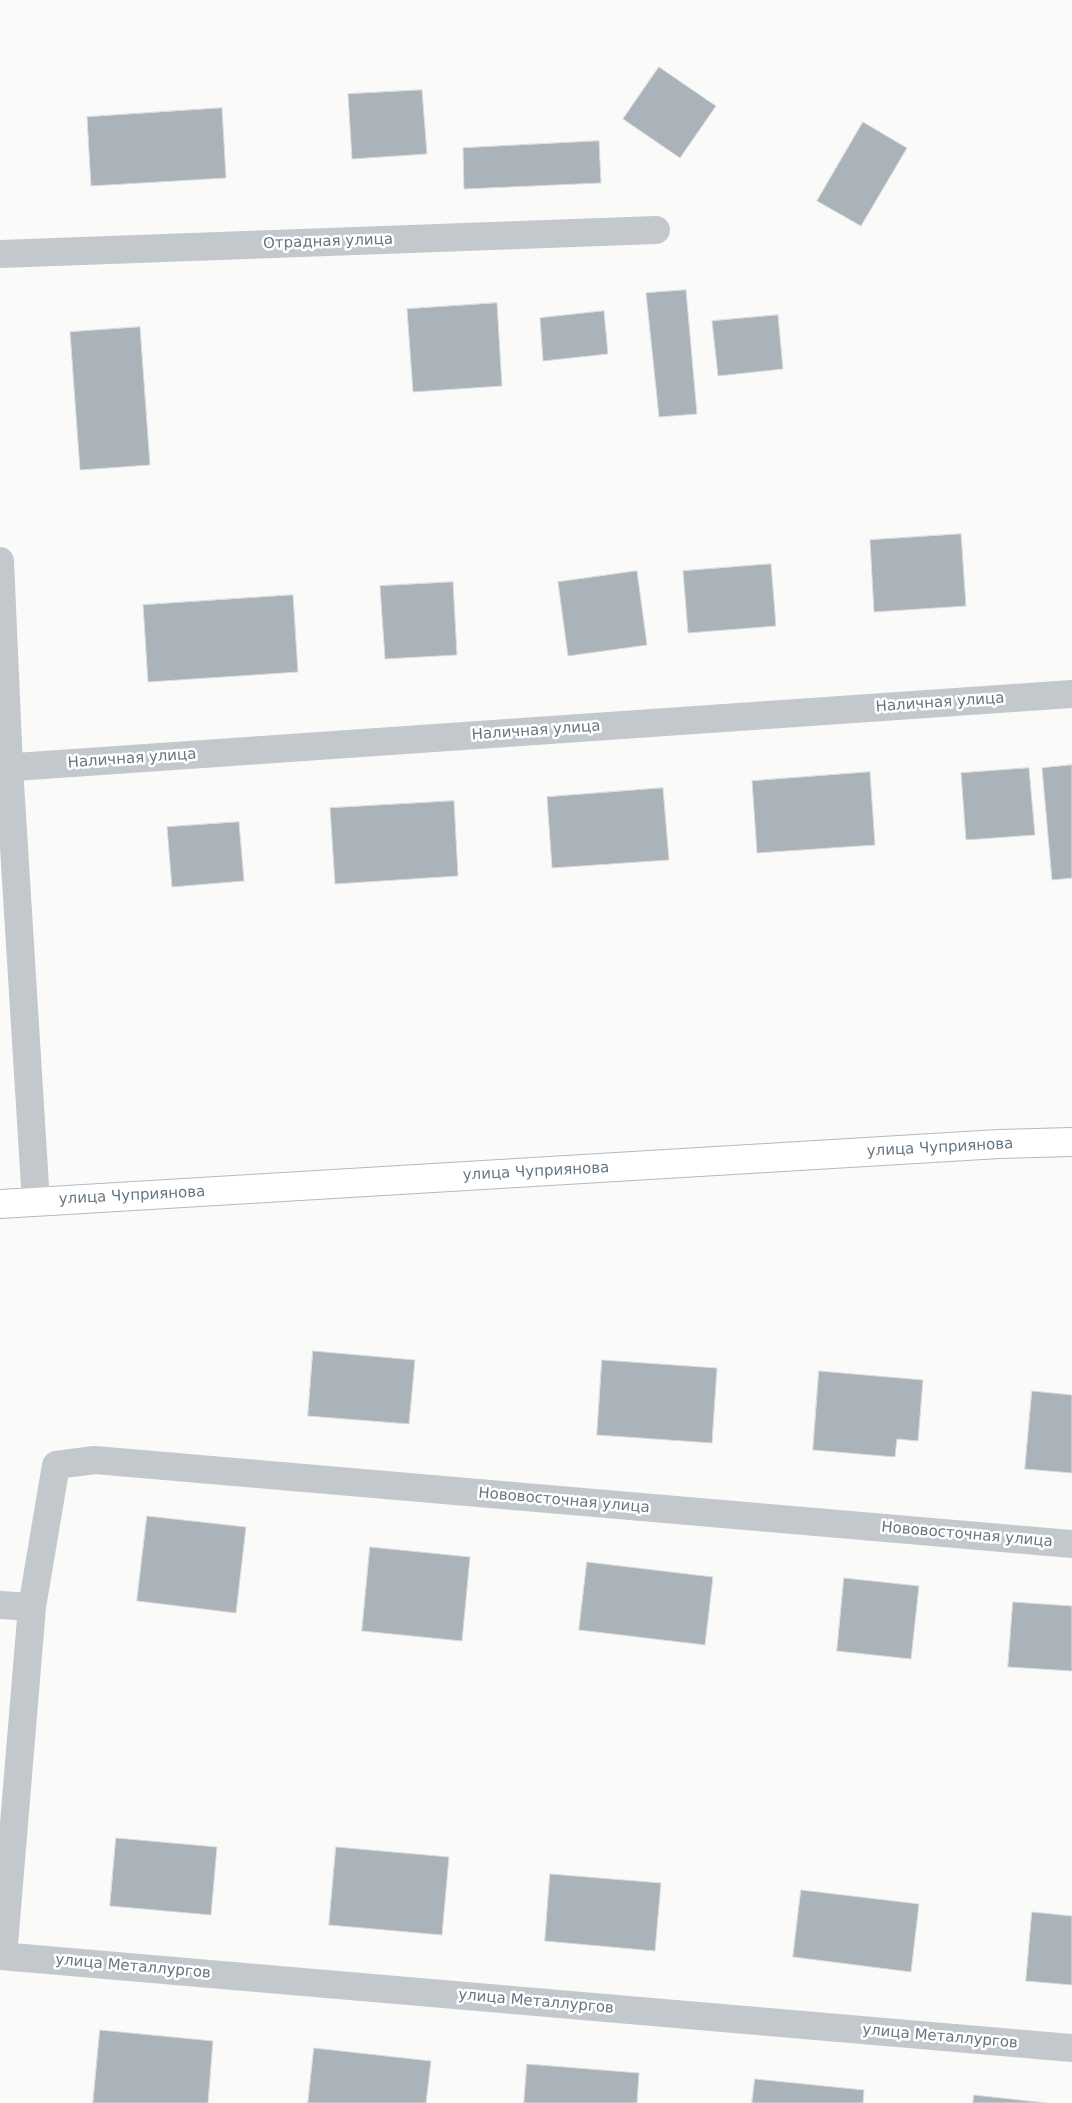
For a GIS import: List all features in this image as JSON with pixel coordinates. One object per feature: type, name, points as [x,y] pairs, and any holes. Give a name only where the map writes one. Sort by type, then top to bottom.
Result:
[{"type":"street","name":"Отрадная улица","points":[[0,254],[656,230]]},
{"type":"street","points":[[0,561],[5,767],[36,1202]]},
{"type":"street","name":"Наличная улица","points":[[5,767],[1072,694]]},
{"type":"street","name":"улица Чуприянова","points":[[0,1204],[989,1144],[1072,1142]]},
{"type":"street","name":"Нововосточная улица","points":[[32,1607],[56,1465],[95,1460],[1072,1544]]},
{"type":"street","points":[[0,1605],[32,1607],[1,1956]]},
{"type":"street","name":"улица Металлургов","points":[[1,1956],[1072,2048]]},
{"type":"building","points":[[659,67],[716,106],[680,158],[623,119]]},
{"type":"building","points":[[422,90],[427,154],[352,159],[348,94]]},
{"type":"building","points":[[222,108],[226,178],[91,186],[87,117]]},
{"type":"building","points":[[863,122],[907,148],[861,226],[817,201]]},
{"type":"building","points":[[599,141],[601,183],[464,189],[463,148]]},
{"type":"building","points":[[686,290],[697,414],[659,417],[646,293]]},
{"type":"building","points":[[497,303],[502,386],[413,392],[407,309]]},
{"type":"building","points":[[604,311],[608,354],[543,361],[540,318]]},
{"type":"building","points":[[778,315],[783,369],[718,376],[712,321]]},
{"type":"building","points":[[140,327],[150,465],[80,470],[70,332]]},
{"type":"building","points":[[961,534],[966,606],[874,612],[870,540]]},
{"type":"building","points":[[771,564],[776,626],[688,633],[683,571]]},
{"type":"building","points":[[637,571],[647,645],[568,656],[558,582]]},
{"type":"building","points":[[453,582],[457,655],[385,659],[380,586]]},
{"type":"building","points":[[293,595],[298,672],[148,682],[143,605]]},
{"type":"building","points":[[1072,765],[1072,878],[1052,880],[1042,768]]},
{"type":"building","points":[[1029,768],[1035,835],[966,840],[961,773]]},
{"type":"building","points":[[870,772],[875,845],[757,853],[752,781]]},
{"type":"building","points":[[663,788],[669,860],[552,868],[547,797]]},
{"type":"building","points":[[454,801],[458,876],[335,884],[330,808]]},
{"type":"building","points":[[239,822],[244,881],[172,887],[167,827]]},
{"type":"building","points":[[313,1351],[415,1360],[409,1424],[308,1416]]},
{"type":"building","points":[[602,1360],[717,1368],[712,1443],[597,1435]]},
{"type":"building","points":[[819,1371],[923,1380],[918,1441],[897,1439],[895,1457],[813,1450]]},
{"type":"building","points":[[1032,1391],[1072,1395],[1072,1473],[1025,1469]]},
{"type":"building","points":[[147,1516],[246,1527],[236,1613],[137,1601]]},
{"type":"building","points":[[370,1547],[470,1557],[462,1641],[362,1631]]},
{"type":"building","points":[[587,1562],[713,1577],[705,1645],[579,1630]]},
{"type":"building","points":[[844,1578],[919,1586],[911,1659],[837,1651]]},
{"type":"building","points":[[1013,1602],[1072,1606],[1072,1671],[1008,1667]]},
{"type":"building","points":[[116,1838],[217,1847],[211,1915],[110,1906]]},
{"type":"building","points":[[336,1847],[449,1857],[442,1935],[329,1925]]},
{"type":"building","points":[[550,1874],[661,1883],[655,1951],[545,1941]]},
{"type":"building","points":[[801,1890],[919,1904],[911,1972],[793,1957]]},
{"type":"building","points":[[1032,1912],[1072,1916],[1072,1985],[1026,1981]]},
{"type":"building","points":[[100,2030],[213,2041],[208,2103],[93,2103]]},
{"type":"building","points":[[314,2048],[431,2061],[426,2103],[308,2103]]},
{"type":"building","points":[[527,2064],[639,2073],[637,2103],[524,2103]]},
{"type":"building","points":[[755,2079],[864,2090],[863,2103],[752,2103]]},
{"type":"building","points":[[974,2095],[1047,2103],[973,2103]]}]
